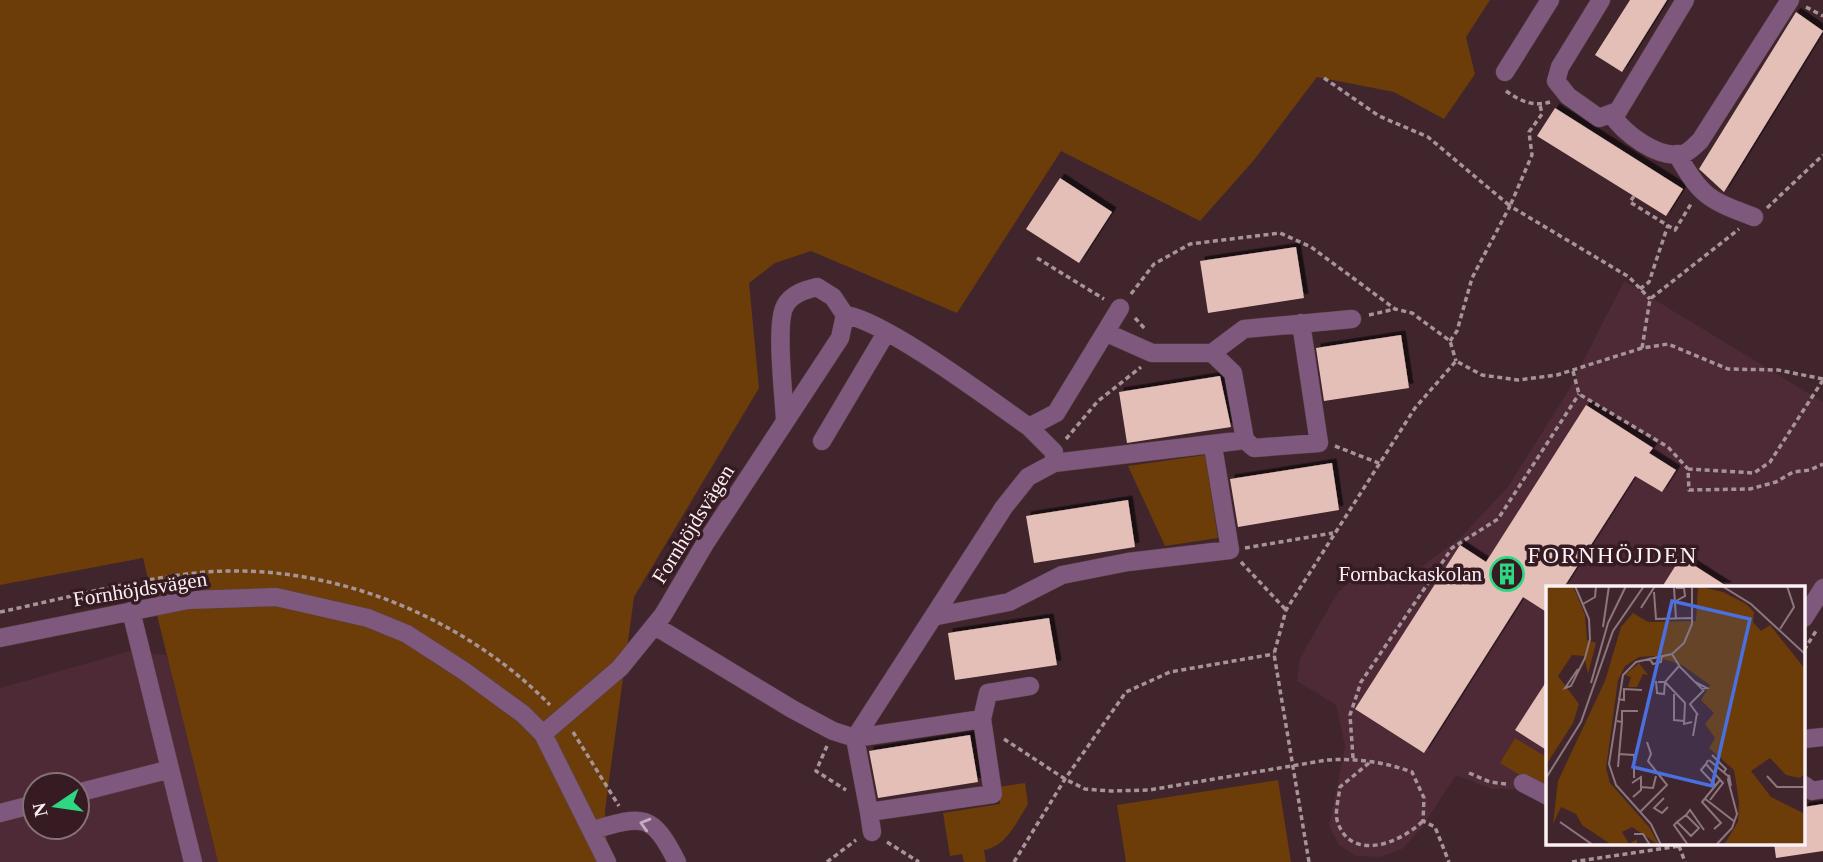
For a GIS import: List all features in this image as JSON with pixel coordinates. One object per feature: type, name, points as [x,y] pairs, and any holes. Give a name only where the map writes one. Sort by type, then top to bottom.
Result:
[{"type":"street","points":[[1505,72],[1550,0]]},
{"type":"street","points":[[1601,0],[1560,67],[1556,81],[1568,96],[1599,118],[1618,111],[1685,0]]},
{"type":"street","points":[[1611,114],[1620,127],[1664,155],[1685,154],[1700,141],[1790,0]]},
{"type":"street","points":[[1677,154],[1699,190],[1717,203],[1754,217]]},
{"type":"street","points":[[785,420],[780,336],[784,306],[797,293],[817,287],[833,297],[845,316],[857,317],[886,333],[1029,427],[1054,457]]},
{"type":"street","points":[[1029,427],[1056,413],[1120,309]]},
{"type":"street","name":"Fornhöjdsvägen","points":[[544,734],[620,668],[655,626],[840,338],[845,316]]},
{"type":"street","points":[[1107,333],[1152,353],[1212,353],[1244,329],[1352,319]]},
{"type":"street","points":[[1212,353],[1233,373],[1245,440],[1254,448],[1319,443],[1301,323]]},
{"type":"street","points":[[822,442],[886,333]]},
{"type":"street","points":[[872,832],[855,738],[937,616],[1004,507],[1028,477],[1054,457],[1213,446],[1245,440]]},
{"type":"street","points":[[937,616],[1009,602],[1062,575],[1128,562],[1230,550],[1213,446]]},
{"type":"street","points":[[1806,615],[1823,588]]},
{"type":"street","name":"Fornhöjdsvägen","points":[[0,638],[188,600],[276,597],[368,618],[407,634],[464,671],[523,714],[544,734],[607,862]]},
{"type":"street","points":[[131,611],[167,770],[193,862]]},
{"type":"street","points":[[655,626],[833,731],[855,738],[982,719]]},
{"type":"street","points":[[868,806],[993,794],[982,719],[988,693],[1030,686]]},
{"type":"street","points":[[91,789],[167,770]]},
{"type":"street","points":[[1523,783],[1546,795]]},
{"type":"street","points":[[1806,786],[1812,791],[1823,789]]},
{"type":"street","points":[[0,813],[21,808]]},
{"type":"street","points":[[593,830],[627,820],[645,821],[660,829],[677,862]]},
{"type":"path","points":[[1505,72],[1500,86],[1520,101],[1540,105],[1568,96]]},
{"type":"path","points":[[1324,78],[1380,116],[1428,137],[1510,206],[1629,277],[1650,299]]},
{"type":"path","points":[[1450,341],[1457,331],[1472,278],[1510,206],[1532,155],[1529,132],[1542,114],[1540,105]]},
{"type":"path","points":[[1643,348],[1650,299],[1754,217],[1823,155]]},
{"type":"path","points":[[1634,196],[1630,202],[1675,230],[1699,190]]},
{"type":"path","points":[[1640,289],[1649,282],[1668,225]]},
{"type":"path","points":[[1037,258],[1120,309],[1154,264],[1189,244],[1280,233],[1311,247],[1395,309],[1412,313],[1450,341],[1456,361],[1482,375],[1518,380],[1573,371],[1643,348],[1668,344],[1728,369],[1778,370],[1823,380],[1770,462],[1754,472],[1688,469]]},
{"type":"path","points":[[1352,319],[1395,309]]},
{"type":"path","points":[[1054,457],[1098,401],[1149,361],[1152,353]]},
{"type":"path","points":[[1308,862],[1274,654],[1286,610],[1415,408],[1456,361]]},
{"type":"path","points":[[1573,371],[1579,394],[1668,447],[1688,469],[1689,489],[1750,489],[1823,464]]},
{"type":"path","points":[[1353,758],[1350,715],[1361,682],[1452,548],[1498,519],[1579,394]]},
{"type":"path","points":[[1319,443],[1339,446],[1381,464]]},
{"type":"path","points":[[1230,550],[1333,533]]},
{"type":"path","points":[[1230,550],[1286,610]]},
{"type":"path","points":[[0,612],[188,574],[222,572],[309,577],[390,601],[465,639],[538,693],[564,719],[621,809]]},
{"type":"path","points":[[1806,647],[1823,620]]},
{"type":"path","points":[[1014,862],[1065,779],[1126,692],[1170,672],[1274,654]]},
{"type":"path","points":[[982,719],[996,734],[1085,789],[1149,790],[1293,765],[1353,758],[1369,763],[1394,765],[1412,772],[1424,798],[1423,821],[1404,839],[1385,847],[1360,850],[1343,838],[1336,817],[1340,787],[1369,763]]},
{"type":"path","points":[[833,731],[816,771],[868,806]]},
{"type":"path","points":[[1469,773],[1490,782]]},
{"type":"path","points":[[1423,821],[1435,827],[1449,862]]},
{"type":"path","points":[[827,862],[853,841]]},
{"type":"path","points":[[1572,862],[1680,844],[1685,862]]},
{"type":"shaded area","points":[[0,0],[1490,0],[1466,37],[1475,74],[1444,119],[1394,92],[1317,77],[1254,160],[1200,221],[1061,151],[957,313],[811,251],[775,263],[749,283],[759,388],[634,597],[605,810],[608,862],[218,862],[143,558],[0,585]]},
{"type":"shaded area","points":[[1624,281],[1823,402],[1823,596],[1806,622],[1806,586],[1546,586],[1546,800],[1541,801],[1516,789],[1492,789],[1456,775],[1421,829],[1402,849],[1380,857],[1356,856],[1339,845],[1329,826],[1345,747],[1336,705],[1297,681],[1300,658],[1338,592],[1364,570],[1401,582],[1461,537],[1507,488],[1566,395]]},
{"type":"shaded area","points":[[1205,455],[1218,538],[1165,546],[1128,466]]},
{"type":"shaded area","points":[[130,651],[167,655],[218,862],[0,862],[0,688]]},
{"type":"shaded area","points":[[1515,738],[1546,757],[1546,791],[1500,763]]},
{"type":"shaded area","points":[[1278,780],[1291,862],[1126,862],[1117,805]]},
{"type":"shaded area","points":[[1025,783],[1028,804],[1005,838],[992,848],[984,850],[986,862],[964,862],[962,854],[950,856],[943,813],[1000,804],[998,787]]},
{"type":"building","points":[[1630,0],[1667,0],[1622,72],[1595,55]]},
{"type":"building","points":[[1796,12],[1823,31],[1724,192],[1699,169]]},
{"type":"building","points":[[1555,108],[1683,189],[1666,216],[1537,136]]},
{"type":"building","points":[[1060,178],[1112,212],[1079,263],[1026,229]]},
{"type":"building","points":[[1296,247],[1304,298],[1208,313],[1200,261]]},
{"type":"building","points":[[1401,335],[1409,388],[1324,401],[1316,348]]},
{"type":"building","points":[[1220,376],[1231,427],[1127,443],[1119,392]]},
{"type":"building","name":"Fornbackaskolan","points":[[1586,405],[1653,448],[1649,453],[1676,470],[1662,492],[1635,476],[1565,586],[1546,586],[1546,612],[1523,597],[1424,753],[1355,709],[1460,545],[1486,562]]},
{"type":"building","points":[[1332,463],[1339,510],[1238,527],[1230,479]]},
{"type":"building","points":[[1128,500],[1135,547],[1034,563],[1026,516]]},
{"type":"building","points":[[1681,557],[1726,586],[1663,586]]},
{"type":"building","points":[[1049,618],[1057,665],[955,680],[948,633]]},
{"type":"building","points":[[1546,682],[1546,750],[1515,730]]},
{"type":"building","points":[[970,735],[978,782],[878,798],[869,751]]},
{"type":"building","points":[[1823,804],[1823,851],[1776,858],[1774,844],[1806,844],[1806,807]]},
{"type":"place","name":"Fornbackaskolan","points":[[1507,574]]},
{"type":"district","name":"FORNHÖJDEN","points":[[1613,555]]}]
